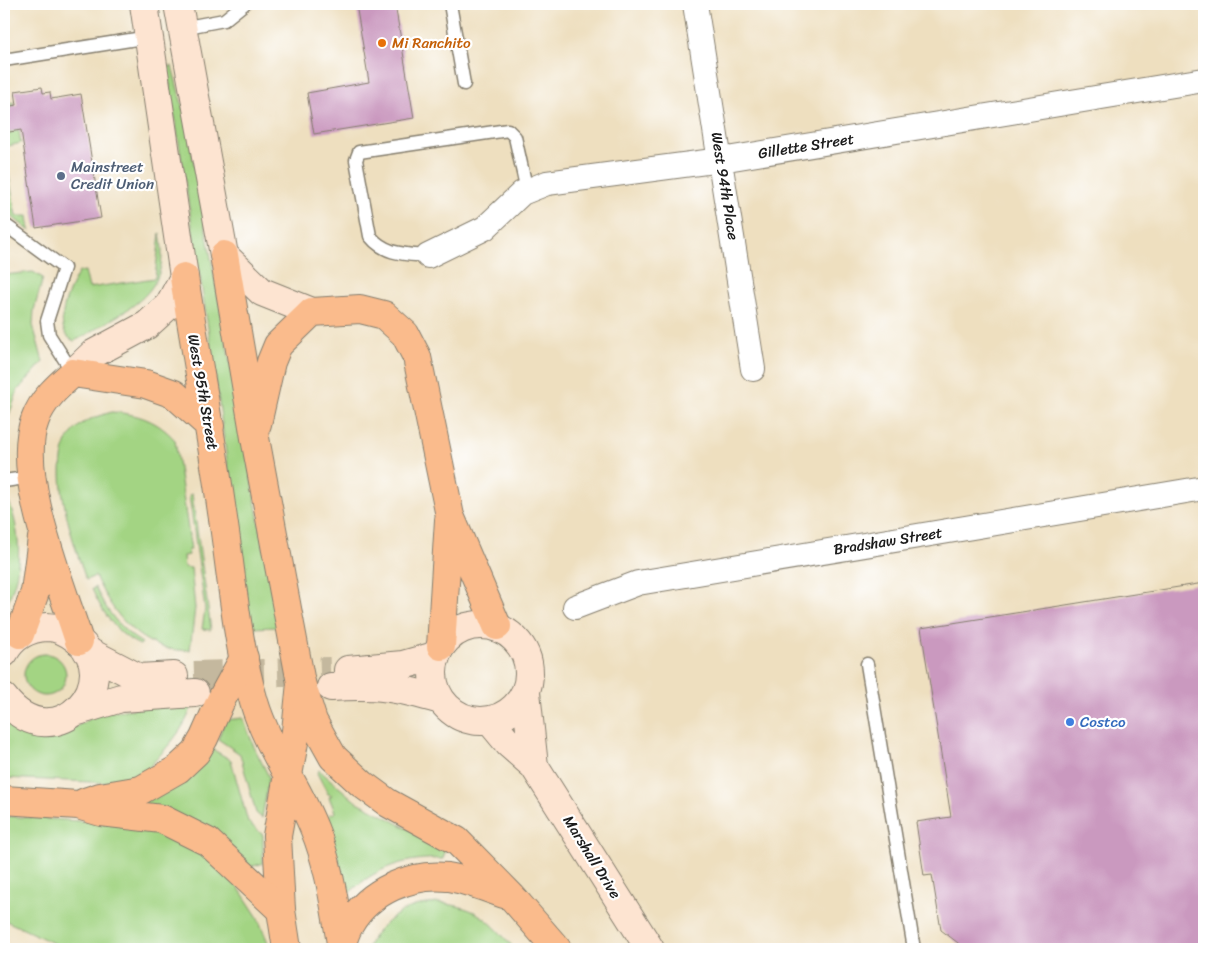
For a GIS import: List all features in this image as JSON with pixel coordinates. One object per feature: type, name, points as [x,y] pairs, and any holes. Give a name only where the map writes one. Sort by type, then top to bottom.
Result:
[{"type":"main road","points":[[224,255],[254,438],[301,683],[312,721],[333,757],[342,767],[388,803],[458,840],[512,897],[557,949]]},
{"type":"main road","name":"West 95th Street","points":[[184,277],[198,371],[210,426],[244,658],[254,703],[314,828],[321,847],[328,872],[341,947]]},
{"type":"main road","points":[[254,438],[271,362],[278,345],[312,312],[360,309],[384,315],[405,334],[417,357],[450,516],[497,626]]},
{"type":"main road","points":[[83,646],[43,532],[29,458],[35,420],[53,390],[73,373],[146,384],[178,396],[210,426]]},
{"type":"main road","points":[[438,651],[450,516]]},
{"type":"main road","points":[[9,645],[35,592],[43,532]]},
{"type":"main road","points":[[78,804],[100,797],[141,790],[178,769],[196,752],[244,658]]},
{"type":"main road","points":[[287,949],[281,910],[277,836],[296,731],[301,683]]},
{"type":"main road","points":[[4,800],[78,804],[100,812],[162,819],[208,842],[229,859],[281,910]]},
{"type":"main road","points":[[341,947],[350,923],[368,903],[385,889],[407,881],[426,877],[449,878],[512,897]]},
{"type":"street","name":"West 95th Street","points":[[144,4],[184,277]]},
{"type":"street","name":"West 94th Place","points":[[695,4],[753,369]]},
{"type":"street","points":[[180,16],[224,255],[262,292],[312,312]]},
{"type":"street","name":"Gillette Street","points":[[428,256],[485,228],[527,191],[547,183],[721,160],[1204,80]]},
{"type":"street","points":[[73,373],[93,354],[147,325],[169,305],[184,277]]},
{"type":"street","name":"Bradshaw Street","points":[[575,608],[638,583],[1204,488]]},
{"type":"street","points":[[481,624],[497,626],[511,634],[522,646],[528,660],[530,676],[526,692],[517,705],[505,716],[490,721],[475,721],[462,718],[450,710],[441,700],[434,686],[432,671],[438,651],[452,634],[466,626],[481,624]]},
{"type":"street","points":[[4,698],[12,709],[24,717],[37,722],[52,722],[66,718],[78,711],[121,698],[195,684],[139,678],[83,646],[66,632],[51,627],[35,628],[9,645]]},
{"type":"street","points":[[78,711],[88,698],[93,683],[93,666],[83,646]]},
{"type":"street","points":[[438,651],[403,665],[331,679],[397,687],[441,700]]},
{"type":"street","name":"Marshall Drive","points":[[526,692],[534,766]]},
{"type":"street","name":"Marshall Drive","points":[[490,721],[509,744],[534,766],[650,949]]},
{"type":"lane","points":[[450,4],[464,84]]},
{"type":"lane","points":[[180,16],[224,20],[242,5]]},
{"type":"lane","points":[[4,60],[149,37]]},
{"type":"lane","points":[[428,256],[388,250],[378,245],[370,236],[356,160],[359,152],[508,130],[515,137],[527,191]]},
{"type":"lane","points":[[4,224],[64,268],[47,321],[49,335],[73,373]]},
{"type":"lane","points":[[4,481],[32,477]]},
{"type":"lane","points":[[867,664],[914,949]]},
{"type":"green space","points":[[172,66],[186,120],[278,627],[250,628],[213,359],[167,67]]},
{"type":"green space","points":[[14,102],[21,143],[4,147],[4,104]]},
{"type":"green space","points":[[4,147],[16,216],[28,216],[30,231],[11,216],[4,168]]},
{"type":"green space","points":[[160,233],[162,250],[158,276],[144,296],[122,313],[79,339],[74,341],[67,336],[63,328],[62,319],[64,308],[79,272],[85,271],[89,288],[155,278]]},
{"type":"green space","points":[[33,272],[43,278],[34,310],[33,325],[43,362],[18,390],[4,429],[4,275]]},
{"type":"green space","points":[[112,412],[130,414],[146,419],[161,427],[175,440],[191,550],[188,550],[189,555],[183,556],[184,567],[191,568],[195,608],[190,650],[173,650],[144,638],[131,629],[120,617],[95,576],[86,580],[64,504],[61,482],[62,463],[65,445],[74,431],[91,419]]},
{"type":"green space","points":[[192,494],[211,630],[202,629],[205,609],[189,495]]},
{"type":"green space","points":[[5,499],[9,502],[16,528],[18,556],[15,583],[4,608],[4,553],[11,546],[4,537]]},
{"type":"green space","points":[[95,587],[114,619],[142,643],[140,645],[124,635],[111,622],[100,606],[92,589]]},
{"type":"green space","points":[[45,654],[60,660],[66,675],[60,690],[45,696],[30,690],[24,675],[30,660]]},
{"type":"green space","points":[[193,701],[190,712],[180,730],[147,770],[112,783],[4,778],[4,719],[27,732],[51,735],[71,729],[102,713]]},
{"type":"green space","points":[[243,718],[254,747],[269,777],[262,818],[256,813],[240,754],[218,739],[225,720]]},
{"type":"green space","points":[[212,749],[231,760],[248,822],[263,835],[263,863],[251,867],[139,801]]},
{"type":"green space","points":[[319,770],[354,800],[446,849],[443,859],[417,860],[393,865],[371,876],[350,892],[345,893],[340,865],[327,820],[331,813],[335,812],[329,797],[332,795],[328,794],[317,773]]},
{"type":"green space","points":[[4,816],[140,825],[198,849],[238,887],[257,916],[269,945],[267,949],[66,949],[4,920]]},
{"type":"green space","points":[[439,903],[465,908],[483,917],[515,949],[367,949],[379,930],[398,914],[415,906]]},
{"type":"building","name":"Mi Ranchito","points":[[356,4],[395,4],[414,118],[314,134],[307,93],[369,82]]},
{"type":"building","name":"Mainstreet Credit Union","points":[[42,87],[43,93],[50,92],[51,99],[81,94],[101,218],[36,228],[21,130],[4,133],[4,107],[17,105],[15,91]]},
{"type":"building","name":"Costco","points":[[1204,583],[1204,949],[966,949],[941,930],[932,875],[924,876],[916,822],[951,817],[921,628]]},
{"type":"tunnel","points":[[194,675],[330,671]]},
{"type":"place","name":"Mi Ranchito","points":[[382,43]]},
{"type":"place","name":"Mainstreet Credit Union","points":[[61,176]]},
{"type":"place","name":"Costco","points":[[1070,722]]}]
